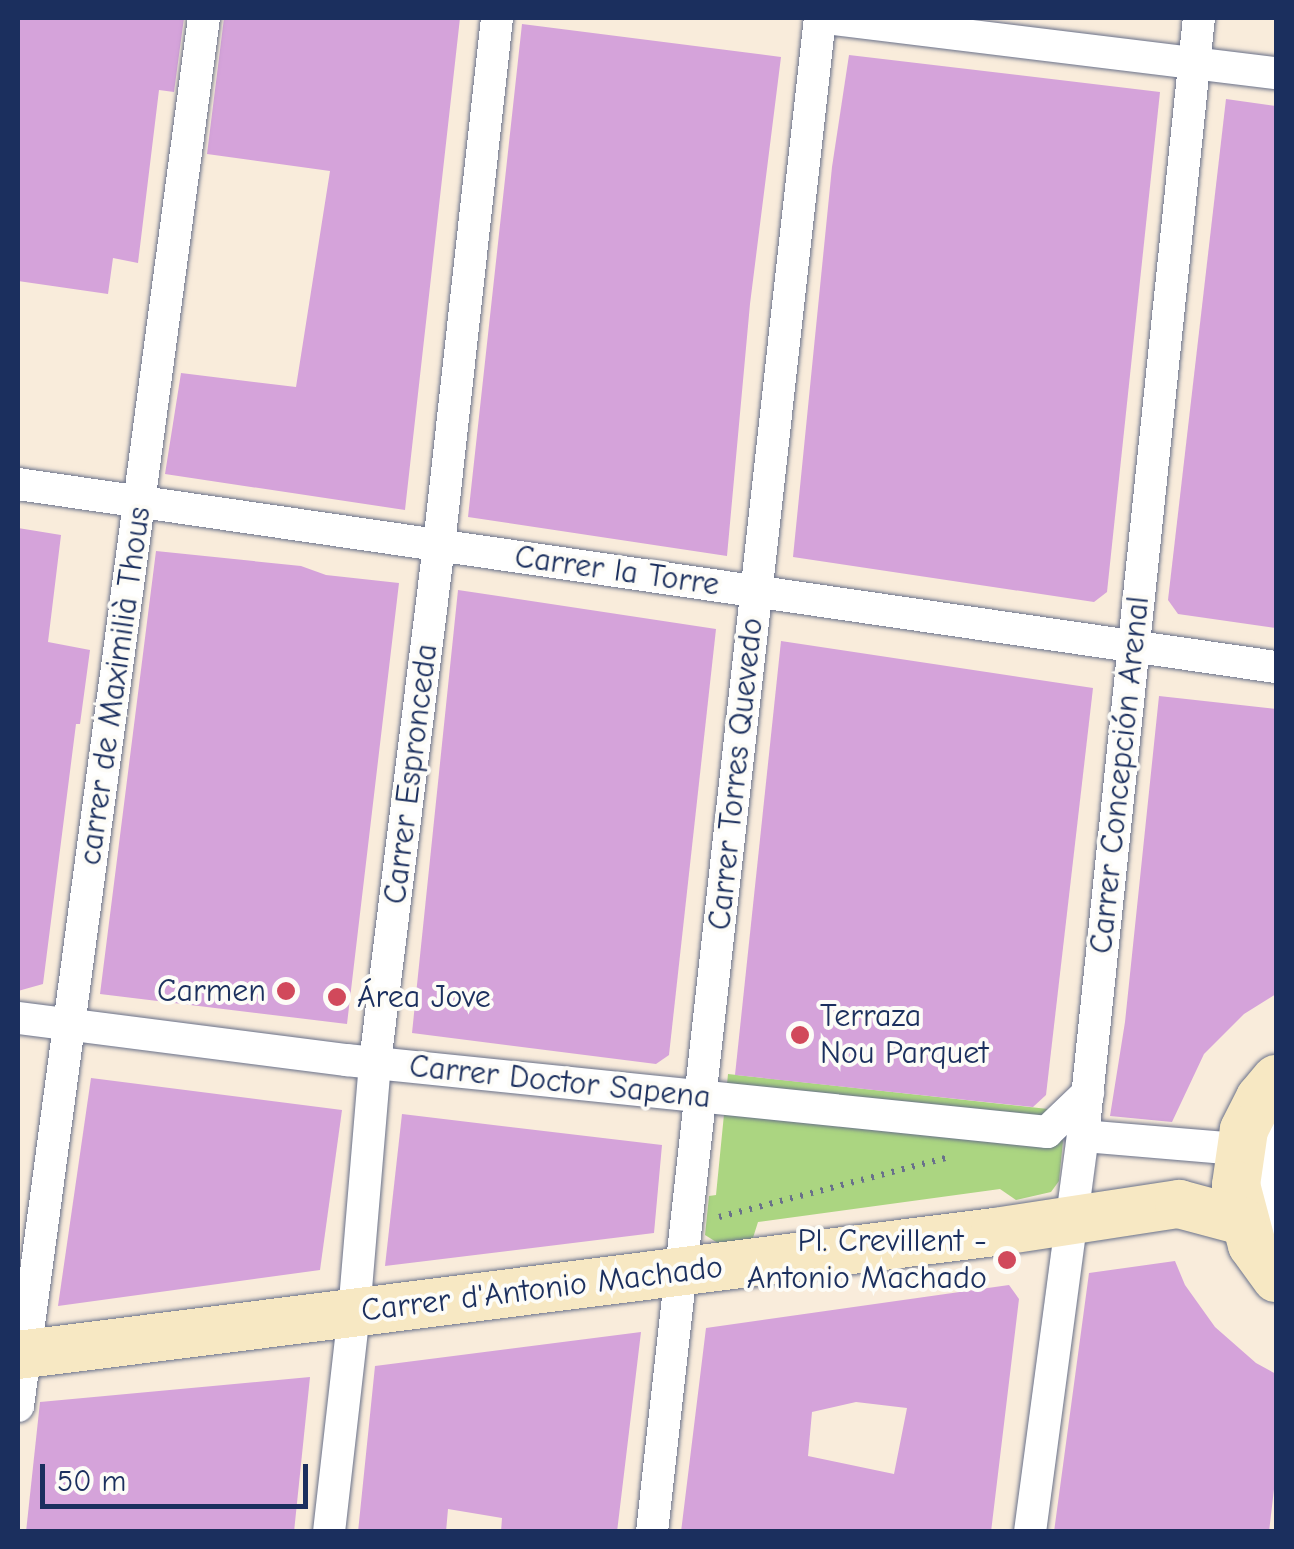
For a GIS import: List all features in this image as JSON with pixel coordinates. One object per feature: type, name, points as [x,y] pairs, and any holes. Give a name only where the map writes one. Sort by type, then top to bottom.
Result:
[{"type":"main road","points":[[1276,1079],[1260,1098],[1265,1137],[1236,1185],[1260,1228],[1252,1245],[1276,1278]]},
{"type":"main road","name":"Carrer d'Antonio Machado","points":[[21,1355],[995,1232],[1178,1204],[1260,1228]]},
{"type":"street","name":"carrer de Maximilià Thous","points":[[18,1406],[21,1355],[204,18]]},
{"type":"street","name":"Carrer Espronceda","points":[[329,1532],[354,1313],[375,1062],[439,545],[498,18]]},
{"type":"street","points":[[823,18],[1276,72]]},
{"type":"street","name":"Carrer Torres Quevedo","points":[[652,1532],[823,18]]},
{"type":"street","name":"Carrer Concepción Arenal","points":[[1030,1532],[1088,1093],[1200,18]]},
{"type":"street","name":"Carrer la Torre","points":[[18,484],[1276,667]]},
{"type":"street","name":"Carrer Doctor Sapena","points":[[18,1018],[375,1062],[1047,1132],[1088,1093]]},
{"type":"street","points":[[1083,1136],[1265,1137]]},
{"type":"path","points":[[706,1220],[952,1156]]},
{"type":"green space","points":[[728,1074],[1066,1111],[1059,1181],[1051,1192],[1016,1200],[1000,1189],[758,1222],[752,1241],[721,1245],[705,1235],[709,1196],[716,1195]]},
{"type":"building","points":[[18,18],[184,18],[174,92],[159,90],[138,263],[113,258],[108,294],[18,281]]},
{"type":"building","points":[[224,18],[460,18],[405,510],[165,474],[181,373],[296,387],[330,171],[207,154]]},
{"type":"building","points":[[522,24],[781,57],[750,304],[727,556],[468,517]]},
{"type":"building","points":[[849,55],[1160,92],[1107,592],[1094,602],[793,557],[832,167]]},
{"type":"building","points":[[1226,99],[1276,106],[1276,628],[1178,614],[1168,600]]},
{"type":"building","points":[[18,528],[61,535],[48,642],[90,650],[80,724],[76,724],[43,984],[18,991]]},
{"type":"building","points":[[156,551],[301,566],[326,575],[399,583],[347,1024],[100,994]]},
{"type":"building","points":[[458,590],[716,629],[669,1055],[656,1064],[412,1033]]},
{"type":"building","points":[[781,641],[1093,688],[1046,1095],[1033,1107],[735,1075]]},
{"type":"building","points":[[1159,696],[1276,709],[1276,994],[1244,1014],[1204,1054],[1172,1122],[1110,1116],[1125,1022]]},
{"type":"building","points":[[91,1078],[342,1110],[320,1270],[58,1306]]},
{"type":"building","points":[[402,1114],[662,1145],[654,1233],[385,1266]]},
{"type":"building","points":[[1175,1261],[1185,1285],[1215,1327],[1256,1363],[1276,1374],[1276,1472],[1269,1532],[1054,1532],[1089,1273]]},
{"type":"building","points":[[1009,1285],[1019,1299],[991,1532],[681,1532],[706,1328]],"holes":[[[856,1402],[907,1408],[894,1474],[808,1456],[812,1412]]]},
{"type":"building","points":[[641,1332],[617,1532],[501,1532],[502,1518],[448,1509],[446,1532],[358,1532],[375,1366]]},
{"type":"building","points":[[310,1377],[294,1532],[26,1532],[40,1402]]},
{"type":"place","name":"Carmen","points":[[286,991]]},
{"type":"place","name":"Área Jove","points":[[337,997]]},
{"type":"place","name":"Terraza Nou Parquet","points":[[800,1035]]},
{"type":"place","name":"Pl. Crevillent - Antonio Machado","points":[[1007,1260]]}]
